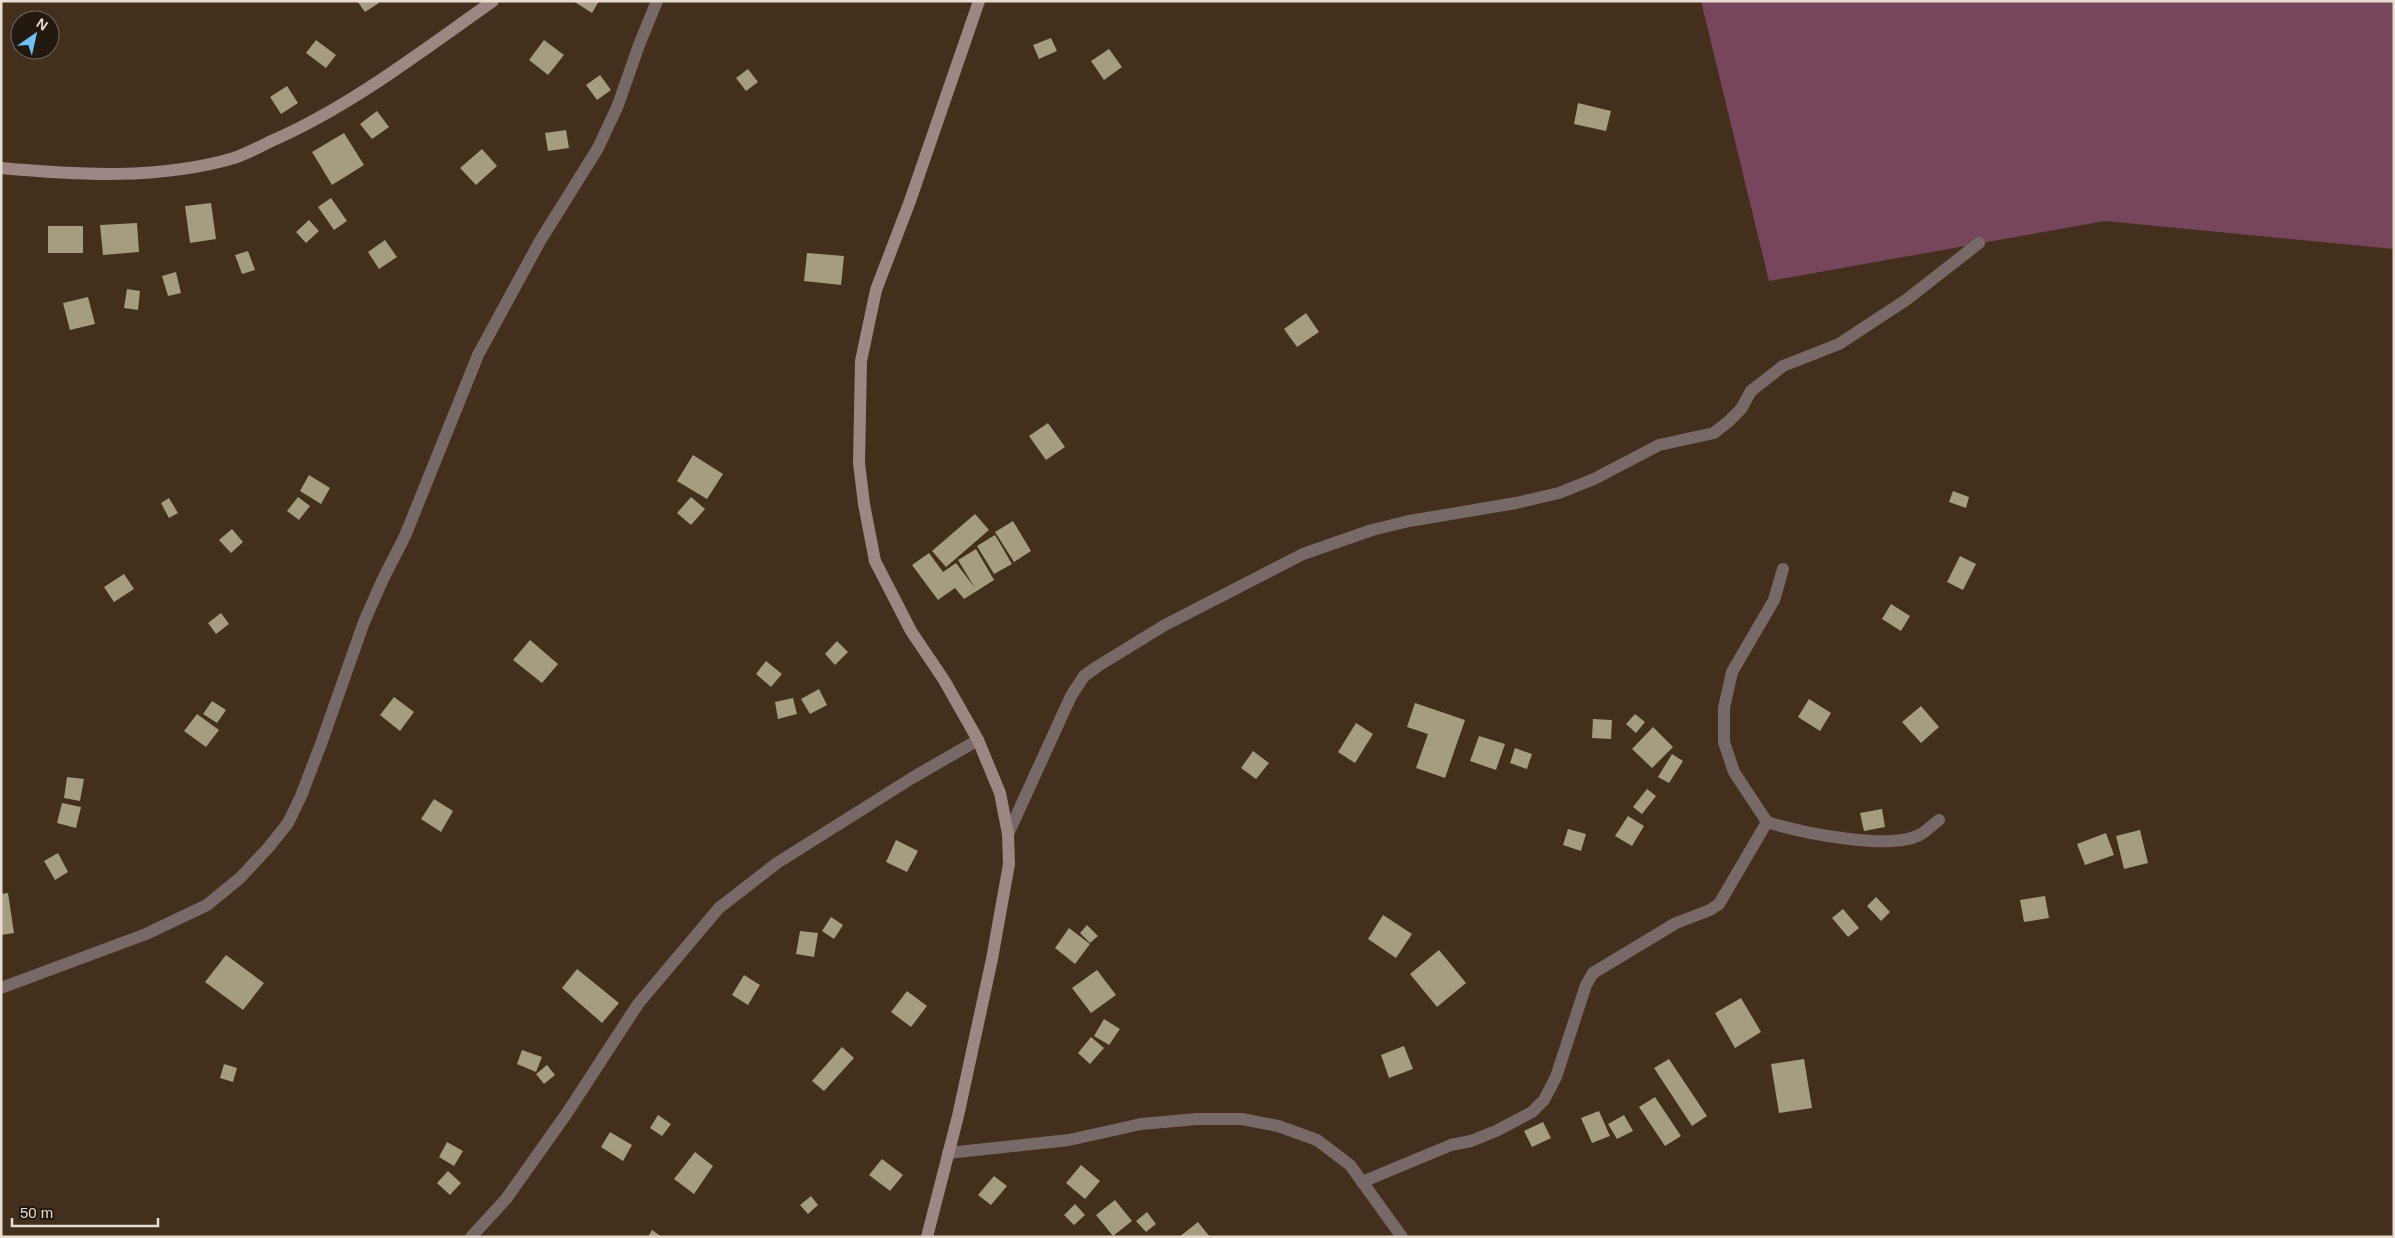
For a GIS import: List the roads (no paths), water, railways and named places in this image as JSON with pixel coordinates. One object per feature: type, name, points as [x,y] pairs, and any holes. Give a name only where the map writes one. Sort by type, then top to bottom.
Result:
[{"type":"main road","points":[[1,168],[99,174],[176,171],[236,157],[306,125],[381,79],[493,1]]},
{"type":"main road","points":[[927,1237],[992,959],[1009,864],[1008,834],[1000,793],[978,740],[944,680],[911,631],[875,561],[864,504],[859,446],[861,362],[876,290],[910,201],[979,1]]},
{"type":"street","points":[[1,988],[146,934],[207,905],[240,878],[288,823],[301,796],[321,744],[364,622],[405,536],[478,355],[540,241],[598,148],[618,105],[657,1]]},
{"type":"street","points":[[1008,834],[1071,696],[1084,676],[1165,625],[1303,554],[1372,530],[1409,521],[1516,503],[1559,493],[1594,479],[1659,445],[1714,433],[1730,422],[1741,409],[1751,391],[1783,366],[1839,344],[1906,300],[1979,243]]},
{"type":"street","points":[[1783,569],[1774,600],[1732,672],[1724,708],[1724,742],[1734,772],[1767,822],[1854,841],[1896,840],[1920,835],[1939,820]]},
{"type":"street","points":[[471,1237],[506,1199],[567,1113],[638,1004],[719,908],[777,863],[912,778],[978,740]]},
{"type":"street","points":[[1362,1182],[1442,1148],[1496,1131],[1532,1112],[1544,1100],[1556,1077],[1586,985],[1593,973],[1676,923],[1710,910],[1719,904],[1767,822]]},
{"type":"street","points":[[948,1153],[1069,1140],[1141,1124],[1197,1119],[1242,1118],[1278,1126],[1317,1140],[1350,1165],[1402,1237]]}]
